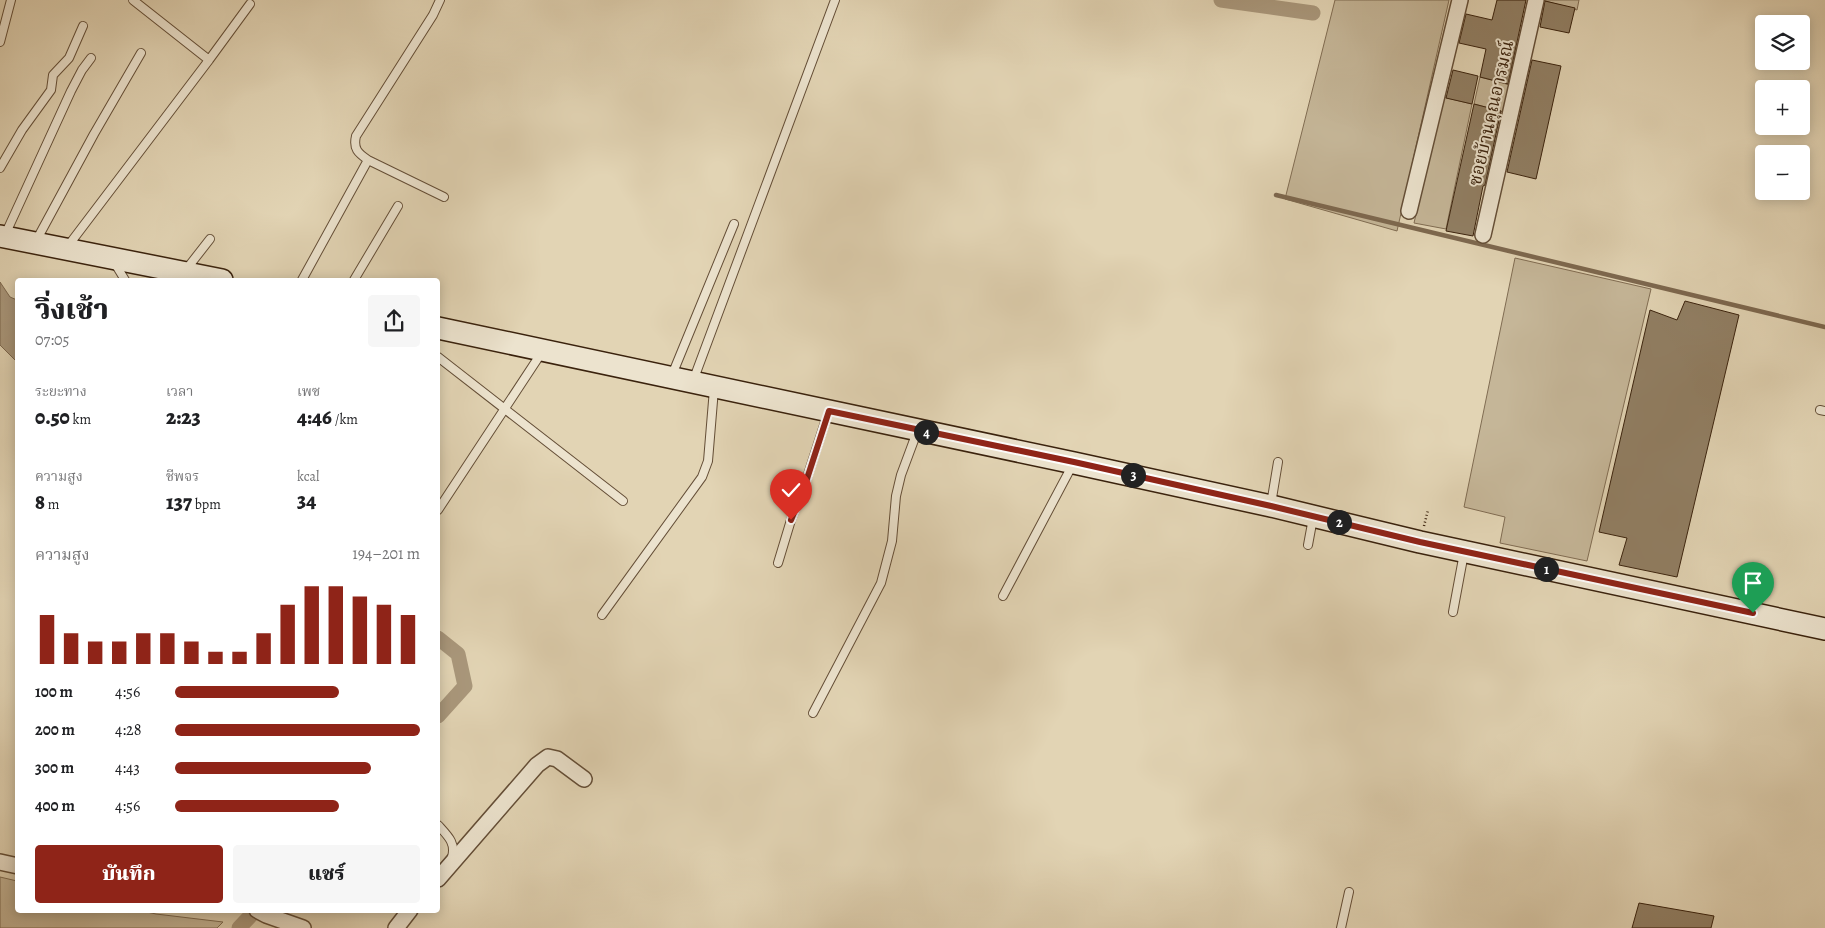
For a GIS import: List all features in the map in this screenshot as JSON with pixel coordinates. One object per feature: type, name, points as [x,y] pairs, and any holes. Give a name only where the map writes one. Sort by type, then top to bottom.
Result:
[{"type":"street","points":[[1409,211],[1460,0]]},
{"type":"street","name":"ซอยบ้านคุณอารมณ์","points":[[1483,235],[1536,0]]},
{"type":"street","points":[[2,236],[212,278]]},
{"type":"street","points":[[440,328],[1074,462],[1464,551],[1825,629]]},
{"type":"street","points":[[440,876],[537,766],[548,757],[557,759],[584,779]]},
{"type":"street","points":[[0,862],[15,865]]},
{"type":"street","points":[[265,913],[303,928]]},
{"type":"street","points":[[396,928],[408,913]]},
{"type":"lane","points":[[0,42],[11,0]]},
{"type":"lane","points":[[133,0],[209,60]]},
{"type":"lane","points":[[440,0],[434,15],[356,136],[354,143],[356,152],[368,160],[444,197]]},
{"type":"lane","points":[[693,382],[835,0]]},
{"type":"lane","points":[[65,250],[250,4]]},
{"type":"lane","points":[[0,168],[22,130],[51,90],[53,75],[69,58],[83,26]]},
{"type":"lane","points":[[35,243],[94,134],[141,53]]},
{"type":"lane","points":[[2,236],[71,91],[91,58]]},
{"type":"lane","points":[[303,278],[368,160]]},
{"type":"lane","points":[[355,278],[398,206]]},
{"type":"lane","points":[[672,377],[734,224]]},
{"type":"lane","points":[[183,272],[210,239]]},
{"type":"lane","points":[[112,258],[124,278]]},
{"type":"lane","points":[[440,507],[543,350]]},
{"type":"lane","points":[[440,359],[623,501]]},
{"type":"lane","points":[[602,615],[702,477],[708,461],[714,387]]},
{"type":"lane","points":[[778,563],[829,411]]},
{"type":"lane","points":[[813,712],[881,582],[892,541],[896,496],[901,475],[917,430]]},
{"type":"lane","points":[[1003,596],[1074,462]]},
{"type":"lane","points":[[1271,506],[1278,462]]},
{"type":"lane","points":[[1308,544],[1313,516]]},
{"type":"lane","points":[[1453,612],[1464,551]]},
{"type":"lane","points":[[440,827],[450,839],[454,848],[450,864]]},
{"type":"lane","points":[[1341,928],[1349,892]]},
{"type":"shaded area","points":[[1335,0],[1449,0],[1397,231],[1285,199]]},
{"type":"shaded area","points":[[1542,0],[1579,0],[1577,10]]},
{"type":"shaded area","points":[[1480,77],[1510,85],[1504,112],[1474,104]]},
{"type":"shaded area","points":[[1443,97],[1472,104],[1446,229],[1414,223]]},
{"type":"shaded area","points":[[1515,258],[1651,289],[1587,561],[1500,543],[1505,517],[1464,507]]},
{"type":"shaded area","points":[[0,282],[10,297],[15,299],[15,360],[0,345]]},
{"type":"shaded area","points":[[0,877],[15,881],[15,913],[152,913],[223,922],[217,928],[0,928]]},
{"type":"building","points":[[1497,0],[1526,0],[1508,84],[1480,77],[1486,49],[1459,43],[1466,14],[1492,20]]},
{"type":"building","points":[[1545,1],[1575,8],[1569,33],[1540,27]]},
{"type":"building","points":[[1532,60],[1561,66],[1536,179],[1507,172]]},
{"type":"building","points":[[1453,70],[1478,76],[1472,104],[1446,98]]},
{"type":"building","points":[[1474,104],[1501,111],[1473,236],[1446,231]]},
{"type":"building","points":[[1685,301],[1739,315],[1677,577],[1619,565],[1627,538],[1599,532],[1650,310],[1677,320]]},
{"type":"building","points":[[1639,903],[1714,916],[1711,928],[1632,928]]},
{"type":"waterway","points":[[1221,0],[1313,13]]},
{"type":"waterway","points":[[1276,195],[1825,327]]},
{"type":"waterway","points":[[440,640],[458,654],[465,686],[440,714]]},
{"type":"waterway","points":[[239,928],[253,913]]},
{"type":"route","points":[[791,520],[804,488],[829,411],[1074,462],[1271,506],[1420,542],[1753,613]]}]
